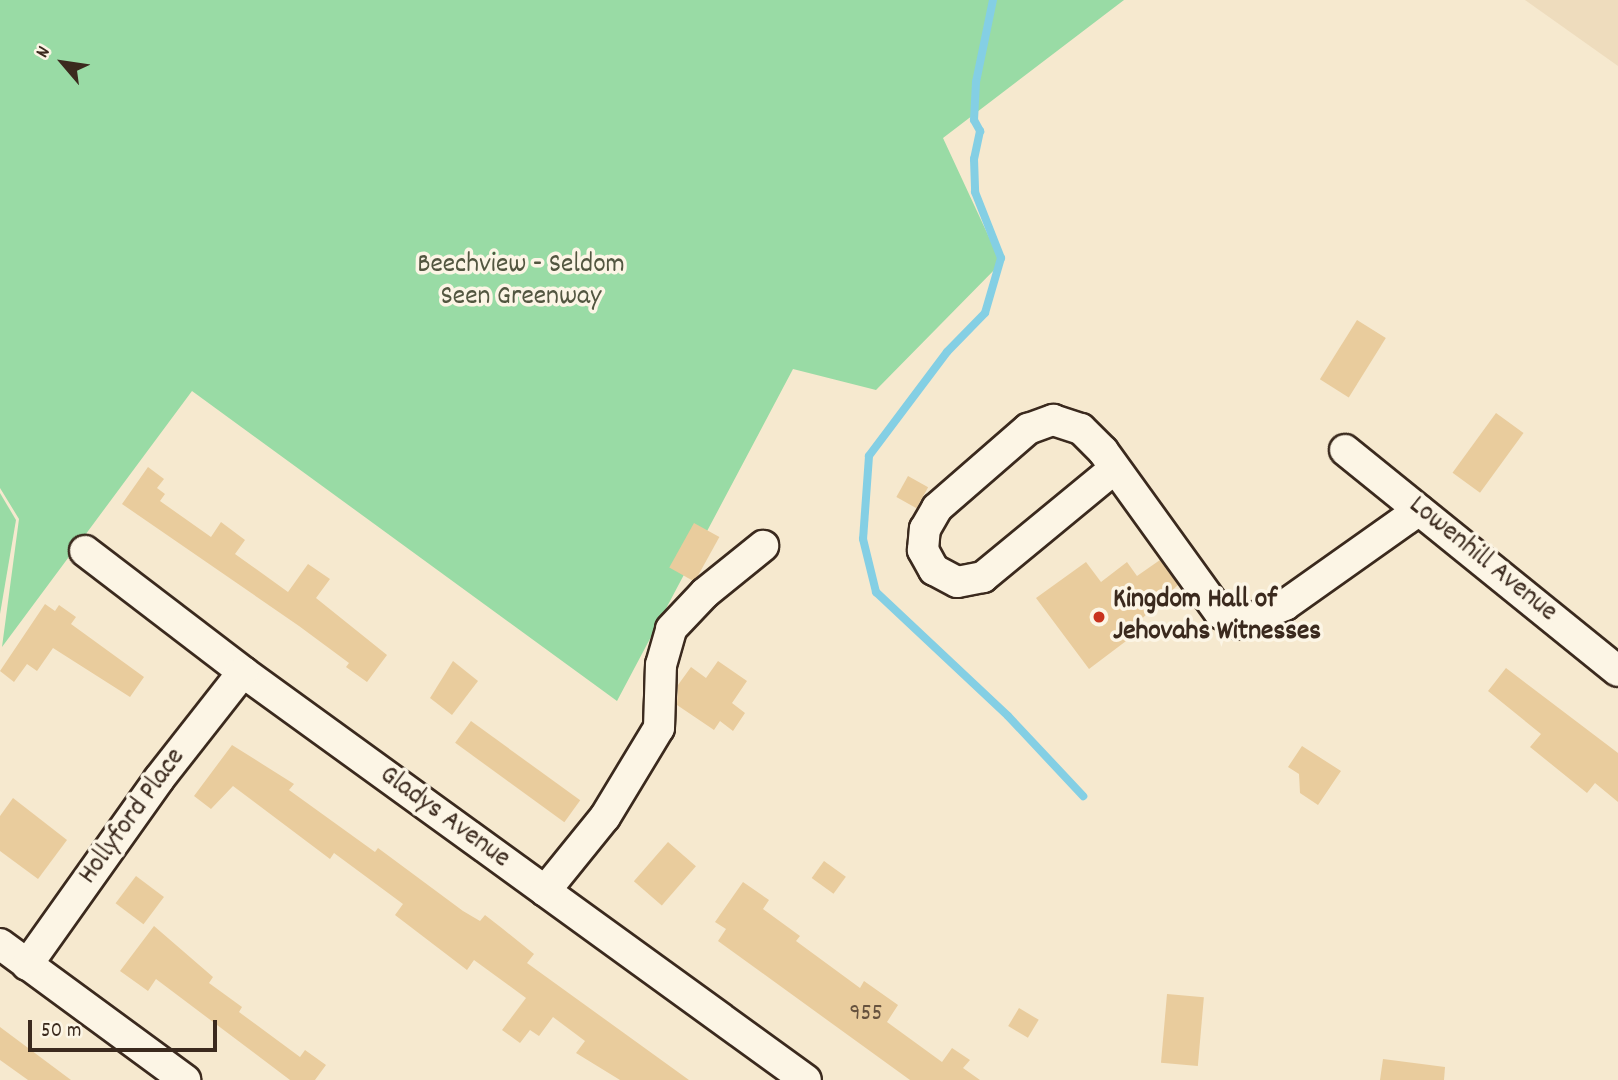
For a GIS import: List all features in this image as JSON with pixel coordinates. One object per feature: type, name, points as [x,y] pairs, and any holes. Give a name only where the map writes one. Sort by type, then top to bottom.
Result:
[{"type":"street","points":[[1114,469],[983,577],[957,582],[934,570],[923,550],[925,528],[937,508],[1028,429],[1053,420],[1081,429],[1104,451],[1114,469],[1220,613],[1239,624],[1285,605],[1419,510]]},
{"type":"street","name":"Lowenhill Avenue","points":[[1345,450],[1618,671]]},
{"type":"street","points":[[545,891],[606,817],[659,727],[661,665],[671,629],[705,593],[763,546]]},
{"type":"street","name":"Gladys Avenue","points":[[85,551],[243,672],[806,1080]]},
{"type":"street","name":"Hollyford Place","points":[[27,965],[159,779],[243,672]]},
{"type":"street","points":[[0,944],[185,1080]]},
{"type":"shaded area","points":[[1525,0],[1618,0],[1618,66]]},
{"type":"green space","name":"Beechview - Seldom Seen Greenway","points":[[0,0],[1124,0],[943,138],[1001,263],[876,390],[793,369],[617,701],[192,391],[2,647],[19,519],[0,488]]},
{"type":"green space","points":[[0,493],[16,520],[0,614]]},
{"type":"building","points":[[1357,320],[1386,338],[1349,397],[1320,379]]},
{"type":"building","points":[[1496,413],[1524,433],[1480,493],[1453,473]]},
{"type":"building","points":[[148,467],[164,479],[157,488],[165,494],[160,501],[211,537],[221,522],[245,540],[235,554],[288,592],[308,564],[330,579],[316,598],[387,655],[367,682],[346,667],[349,663],[299,626],[122,504]]},
{"type":"building","points":[[908,476],[928,487],[916,508],[896,497]]},
{"type":"building","points":[[694,523],[719,537],[695,582],[669,568]]},
{"type":"building","name":"Kingdom Hall of Jehovahs Witnesses","points":[[1160,560],[1178,585],[1134,626],[1138,632],[1089,669],[1036,598],[1086,562],[1101,582],[1127,562],[1137,576]]},
{"type":"building","points":[[45,604],[55,611],[59,605],[76,617],[71,624],[144,677],[130,697],[53,648],[37,671],[27,664],[14,682],[0,671]]},
{"type":"building","points":[[453,661],[478,681],[452,715],[430,698]]},
{"type":"building","points":[[718,661],[747,681],[732,703],[745,713],[733,731],[720,721],[714,730],[677,705],[678,685],[691,667],[706,678]]},
{"type":"building","points":[[1506,668],[1618,753],[1618,802],[1595,783],[1587,793],[1530,747],[1541,734],[1488,691]]},
{"type":"building","points":[[471,721],[580,800],[564,822],[455,743]]},
{"type":"building","points":[[232,745],[294,784],[289,790],[375,852],[378,848],[480,921],[485,915],[534,954],[527,963],[689,1080],[620,1080],[576,1053],[585,1041],[553,1017],[539,1036],[530,1030],[520,1043],[502,1030],[526,998],[474,960],[467,970],[395,915],[403,904],[334,853],[330,859],[233,786],[211,809],[194,796]]},
{"type":"building","points":[[1302,746],[1341,771],[1318,805],[1300,793],[1299,774],[1288,767]]},
{"type":"building","points":[[13,798],[67,840],[38,879],[0,851],[0,816]]},
{"type":"building","points":[[668,842],[696,866],[662,906],[634,881]]},
{"type":"building","points":[[824,861],[846,877],[833,894],[812,878]]},
{"type":"building","points":[[136,876],[164,897],[143,924],[116,903]]},
{"type":"building","points":[[743,882],[769,900],[763,909],[800,936],[796,941],[860,988],[864,981],[898,1005],[887,1022],[942,1062],[952,1048],[970,1060],[963,1068],[980,1080],[910,1080],[718,941],[726,929],[715,922]]},
{"type":"building","points":[[154,926],[213,977],[209,983],[242,1007],[239,1012],[300,1057],[305,1050],[326,1065],[315,1080],[290,1080],[156,979],[148,991],[120,971]]},
{"type":"building","points":[[1167,994],[1204,997],[1198,1066],[1161,1063]]},
{"type":"building","points":[[1019,1008],[1039,1020],[1028,1038],[1008,1026]]},
{"type":"building","points":[[0,1027],[71,1080],[28,1080],[0,1060]]},
{"type":"building","points":[[1383,1059],[1445,1067],[1444,1080],[1380,1080]]},
{"type":"waterway","points":[[993,0],[976,82],[974,120],[980,131],[974,159],[975,192],[1001,258],[985,313],[947,352],[869,456],[863,539],[876,592],[1008,716],[1083,796]]},
{"type":"place","name":"Kingdom Hall of Jehovahs Witnesses","points":[[1099,617]]}]
